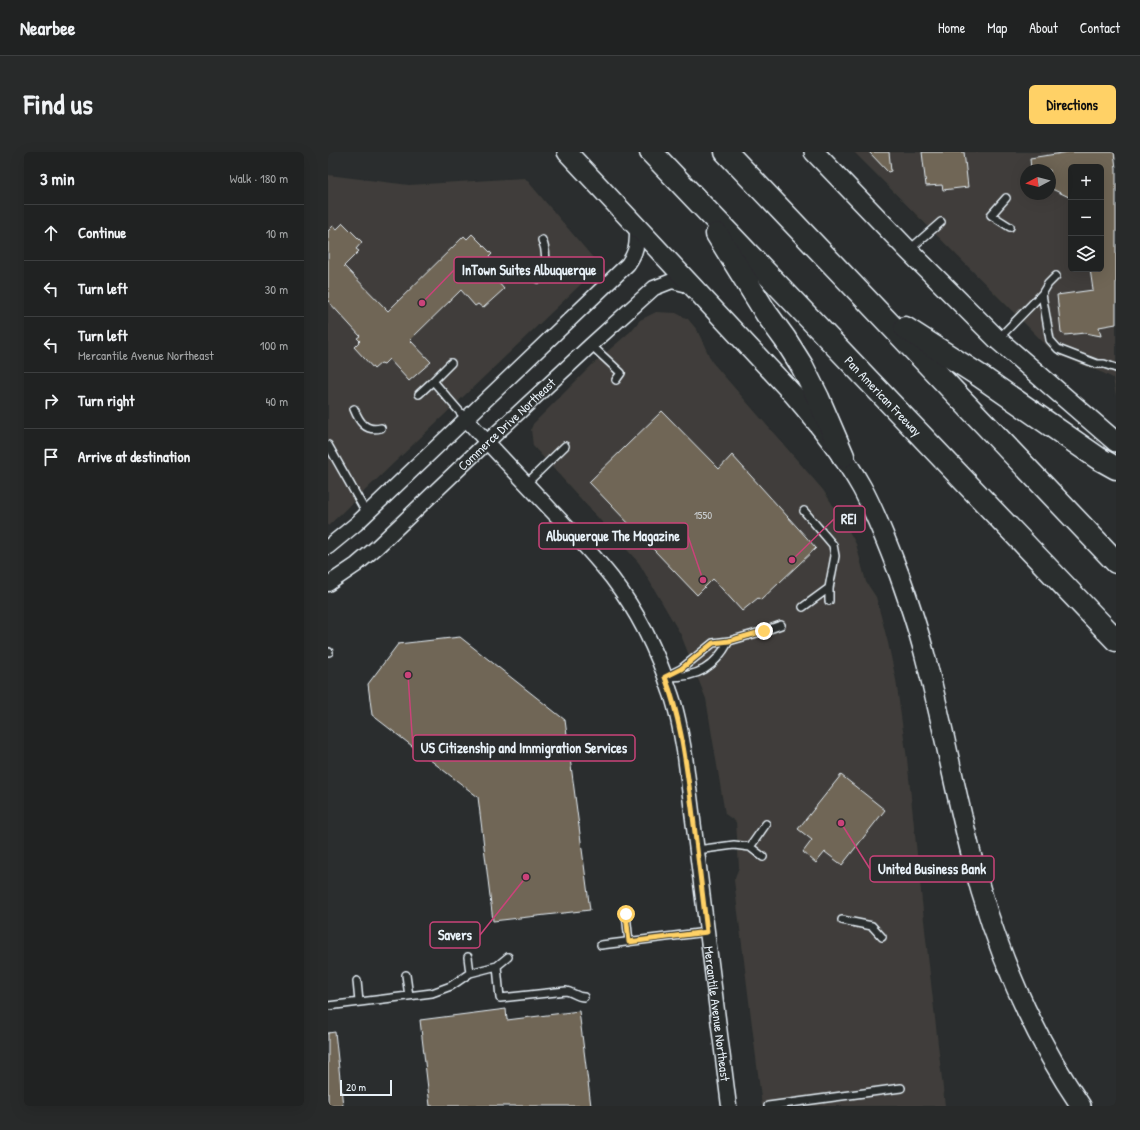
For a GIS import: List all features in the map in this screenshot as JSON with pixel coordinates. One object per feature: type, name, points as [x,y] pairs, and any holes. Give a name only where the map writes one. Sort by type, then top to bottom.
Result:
[{"type":"highway","name":"Pan American Freeway","points":[[651,152],[1116,640]]},
{"type":"highway","points":[[726,152],[1116,562]]},
{"type":"highway","points":[[693,195],[766,313],[802,366],[818,398],[843,456]]},
{"type":"highway","points":[[877,310],[980,376],[1098,458],[1116,468]]},
{"type":"main road","points":[[567,152],[793,394],[843,456],[862,489],[878,520],[891,552],[915,621],[926,659],[977,876],[1002,953],[1025,1010],[1064,1080],[1081,1106]]},
{"type":"main road","points":[[814,152],[997,339],[1116,442]]},
{"type":"street","points":[[328,547],[367,514],[628,264],[634,255],[637,246],[638,229]]},
{"type":"street","name":"Commerce Drive Northeast","points":[[328,584],[356,565],[377,548],[591,344],[654,288],[672,281],[692,286]]},
{"type":"street","name":"Mercantile Avenue Northeast","points":[[466,419],[593,554],[613,579],[646,632],[671,692],[685,756],[729,1106]]},
{"type":"lane","points":[[1006,198],[991,215],[1010,227]]},
{"type":"lane","points":[[909,250],[941,222]]},
{"type":"lane","points":[[539,279],[545,268],[547,255],[542,240]]},
{"type":"lane","points":[[997,339],[1042,294],[1048,284],[1056,276]]},
{"type":"lane","points":[[1042,294],[1050,340],[1058,349],[1097,364],[1104,364],[1116,368]]},
{"type":"lane","points":[[591,344],[621,373],[616,380]]},
{"type":"lane","points":[[419,394],[451,363]]},
{"type":"lane","points":[[433,381],[466,419]]},
{"type":"lane","points":[[354,409],[360,423],[375,430],[381,428]]},
{"type":"lane","points":[[328,445],[367,514]]},
{"type":"lane","points":[[526,484],[565,446]]},
{"type":"lane","points":[[804,511],[833,545],[835,556],[828,588],[829,600]]},
{"type":"lane","points":[[803,607],[828,588]]},
{"type":"lane","points":[[665,677],[681,669],[713,643],[729,641],[764,631],[781,624]]},
{"type":"lane","points":[[665,677],[684,677],[702,671],[722,653],[729,641]]},
{"type":"lane","points":[[750,847],[766,824]]},
{"type":"lane","points":[[697,850],[734,845],[750,847],[763,857]]},
{"type":"lane","points":[[626,914],[629,942]]},
{"type":"lane","points":[[842,920],[872,926],[882,937]]},
{"type":"lane","points":[[601,945],[707,932]]},
{"type":"lane","points":[[468,957],[470,974]]},
{"type":"lane","points":[[328,1006],[432,993],[451,986],[470,974],[497,966],[508,957]]},
{"type":"lane","points":[[497,966],[500,998],[566,990],[577,996],[584,997]]},
{"type":"lane","points":[[406,975],[409,996]]},
{"type":"lane","points":[[357,981],[359,1002]]},
{"type":"lane","points":[[768,1106],[901,1088]]},
{"type":"shaded area","points":[[854,152],[1116,152],[1116,396],[1113,378],[1060,356],[1050,349]]},
{"type":"shaded area","points":[[328,175],[409,185],[525,178],[600,266],[328,526]]},
{"type":"shaded area","points":[[656,312],[676,313],[688,319],[697,330],[712,362],[823,490],[844,522],[856,544],[866,582],[876,597],[896,680],[907,759],[945,1106],[762,1106],[734,880],[739,867],[736,822],[725,814],[706,699],[681,635],[639,563],[533,446],[531,429],[533,424],[593,364],[631,331],[640,320]]},
{"type":"building","points":[[869,152],[889,152],[891,171],[888,172]]},
{"type":"building","points":[[922,152],[964,152],[968,187],[943,190],[942,185],[926,186]]},
{"type":"building","points":[[1069,152],[1114,152],[1116,168],[1116,324],[1099,327],[1101,336],[1085,333],[1065,335],[1061,332],[1057,295],[1093,290],[1090,272],[1104,272],[1104,164],[1068,164],[1068,197],[1056,191],[1056,164],[1030,164],[1030,158]]},
{"type":"building","points":[[343,223],[362,242],[356,249],[359,251],[344,266],[388,311],[464,236],[467,239],[472,234],[492,254],[484,262],[500,281],[498,282],[504,289],[483,308],[478,304],[475,306],[461,290],[410,340],[431,362],[409,381],[389,359],[384,364],[381,363],[374,369],[354,347],[360,341],[357,338],[360,336],[328,301],[328,231],[333,226],[337,229]]},
{"type":"building","points":[[662,411],[719,469],[732,455],[816,548],[761,600],[758,598],[742,611],[713,579],[697,595],[589,482]]},
{"type":"building","points":[[460,637],[565,720],[590,910],[493,921],[478,797],[372,715],[368,684],[398,644]]},
{"type":"building","points":[[841,775],[885,810],[842,865],[825,852],[816,863],[803,852],[812,840],[798,829]]},
{"type":"building","points":[[506,1009],[507,1020],[579,1011],[591,1106],[430,1106],[420,1020]]},
{"type":"building","points":[[335,1032],[343,1106],[328,1106],[328,1033]]},
{"type":"place","name":"InTown Suites Albuquerque","points":[[422,303]]},
{"type":"place","name":"REI","points":[[792,560]]},
{"type":"place","name":"Albuquerque The Magazine","points":[[703,580]]},
{"type":"place","name":"US Citizenship and Immigration Services","points":[[408,675]]},
{"type":"place","name":"United Business Bank","points":[[841,823]]},
{"type":"place","name":"Savers","points":[[526,877]]},
{"type":"route","points":[[626,914],[629,942],[707,932],[685,756],[679,723],[671,692],[665,677],[681,669],[713,643],[729,641],[764,631]]}]
